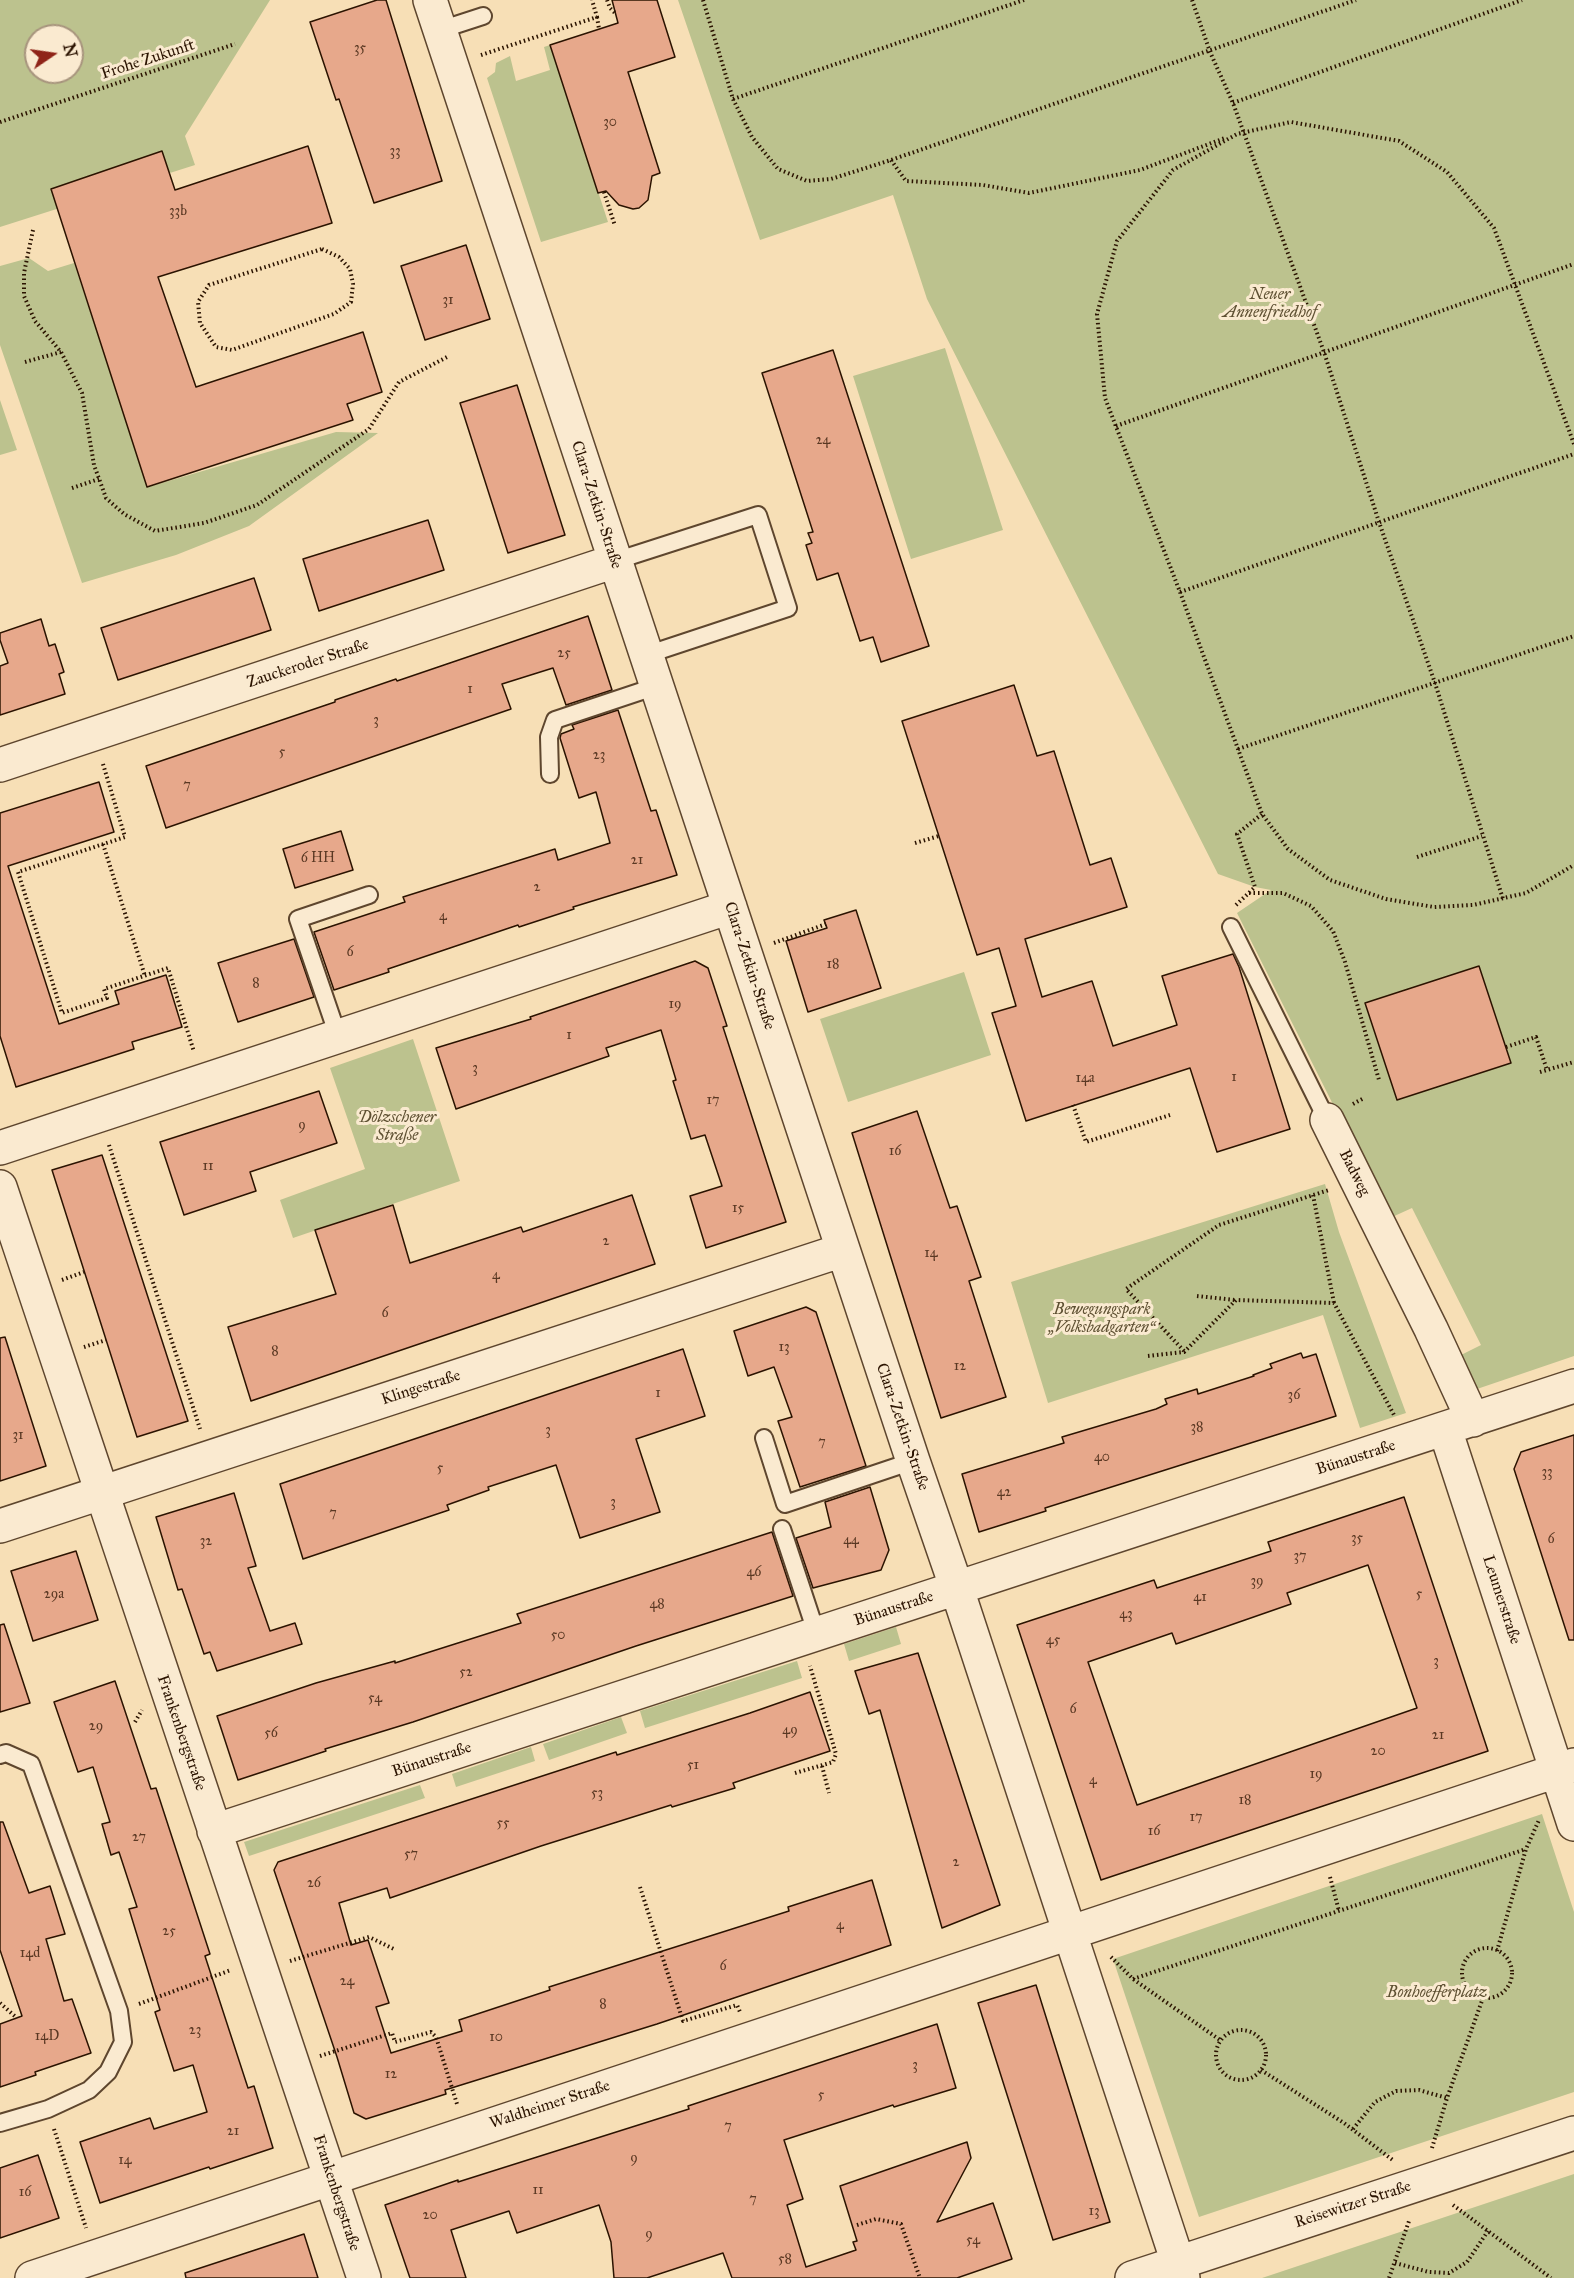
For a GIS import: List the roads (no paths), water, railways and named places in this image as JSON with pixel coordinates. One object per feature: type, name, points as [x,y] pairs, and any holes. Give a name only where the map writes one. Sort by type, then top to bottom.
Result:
[{"type":"street","name":"Clara-Zetkin-Straße","points":[[435,15],[745,955],[957,1588],[1068,1932]]},
{"type":"street","name":"Zauckeroder Straße","points":[[0,765],[615,561]]},
{"type":"street","points":[[0,1148],[730,907]]},
{"type":"street","name":"Badweg","points":[[1327,1120],[1431,1329],[1459,1425]]},
{"type":"street","name":"Frankenbergstraße","points":[[0,1187],[364,2278]]},
{"type":"street","name":"Klingestraße","points":[[0,1526],[843,1250]]},
{"type":"street","name":"Bünaustraße","points":[[214,1832],[1574,1386]]},
{"type":"street","name":"Leumerstraße","points":[[1459,1425],[1565,1768]]},
{"type":"street","points":[[1180,2270],[1068,1932],[1565,1768],[1574,1824]]},
{"type":"street","name":"Waldheimer Straße","points":[[32,2278],[1068,1932]]},
{"type":"street","name":"Reisewitzer Straße","points":[[1132,2278],[1180,2270],[1422,2183],[1574,2133]]},
{"type":"lane","points":[[435,15],[483,16]]},
{"type":"lane","points":[[615,561],[758,515],[788,608],[646,655]]},
{"type":"lane","points":[[550,774],[549,737],[555,720],[657,686]]},
{"type":"lane","points":[[338,1036],[298,919],[369,895]]},
{"type":"lane","name":"Badweg","points":[[1231,927],[1327,1120]]},
{"type":"lane","points":[[764,1438],[785,1504],[913,1461]]},
{"type":"lane","points":[[782,1529],[810,1637]]},
{"type":"lane","points":[[0,1755],[6,1753],[31,1764],[119,2011],[123,2042],[108,2072],[89,2090],[48,2109],[0,2123]]},
{"type":"park label","name":"Neuer Annenfriedhof","points":[[1270,304]]},
{"type":"park label","name":"Dölzschener Straße","points":[[397,1127]]},
{"type":"park label","name":"Bewegungspark „Volksbadgarten“","points":[[1102,1319]]},
{"type":"park label","name":"Bonhoefferplatz","points":[[1437,1993]]}]
